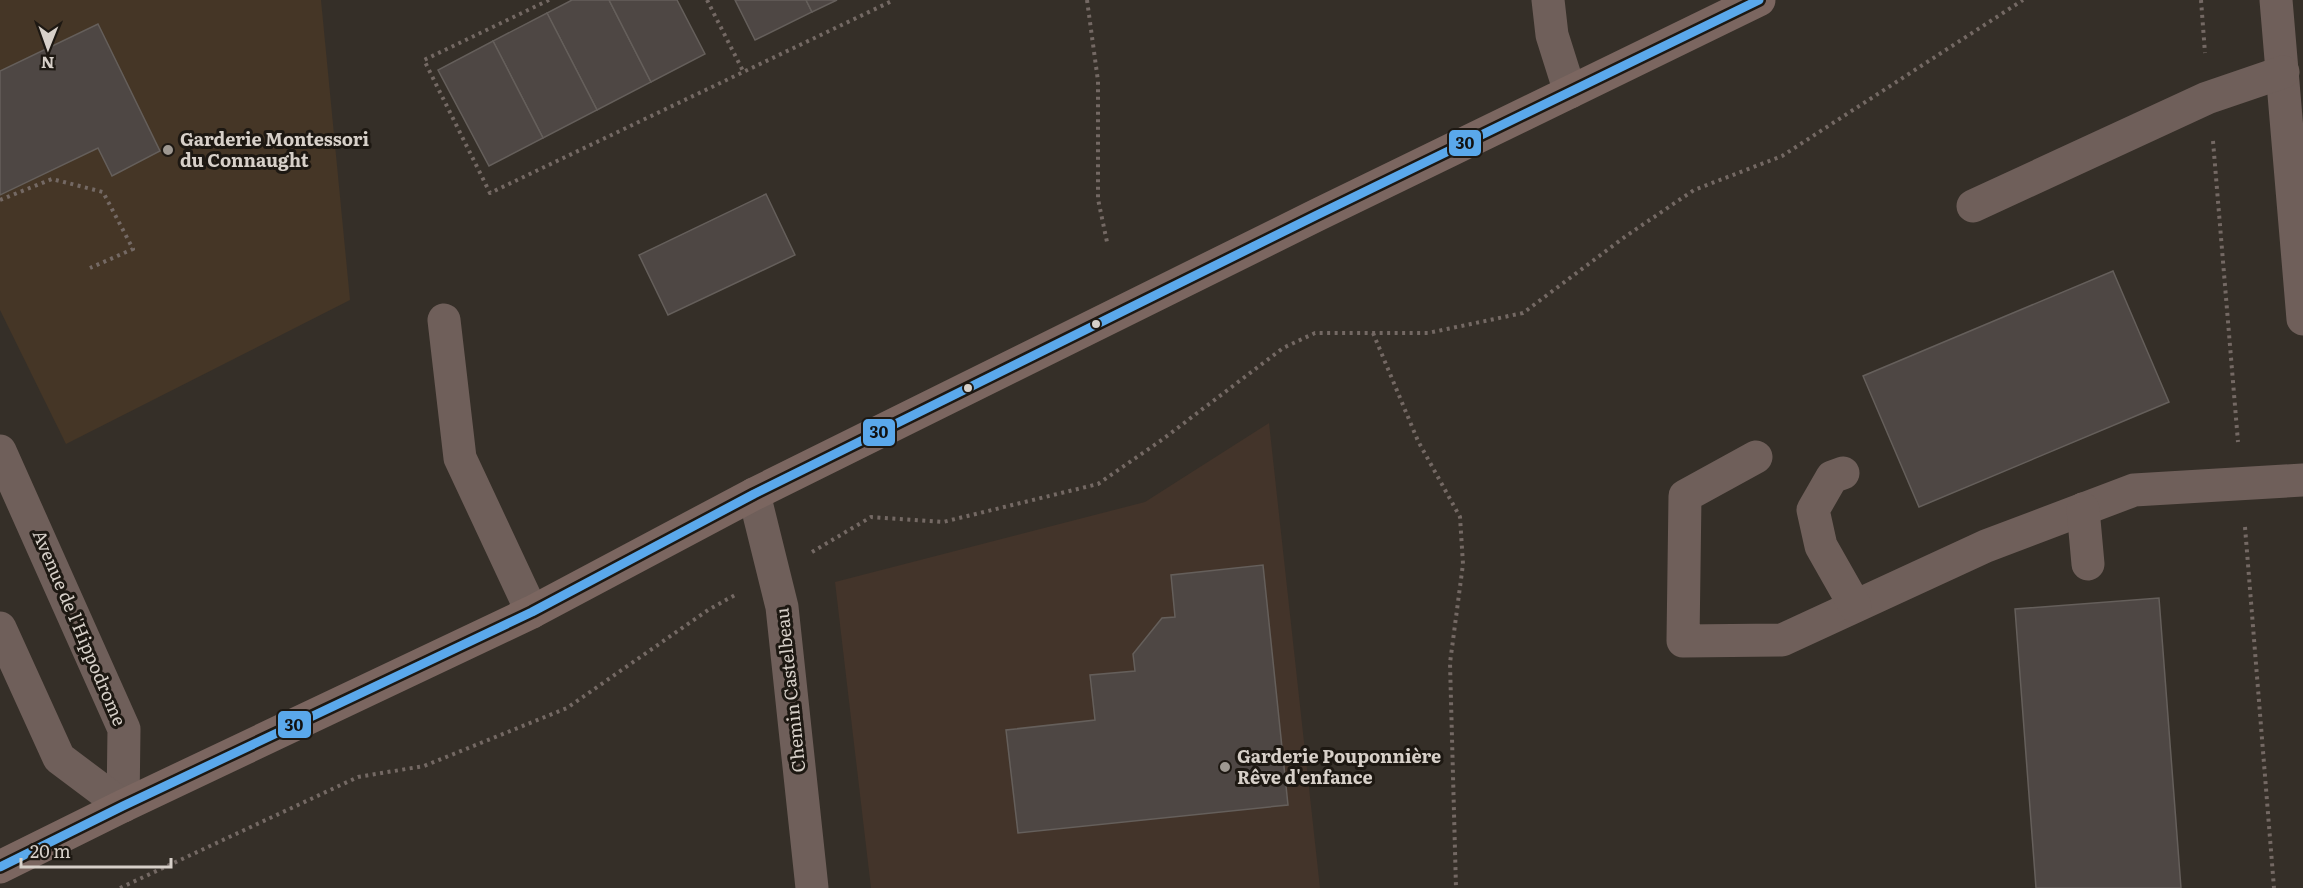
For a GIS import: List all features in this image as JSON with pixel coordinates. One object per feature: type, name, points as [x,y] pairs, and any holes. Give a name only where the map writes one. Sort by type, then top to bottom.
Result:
[{"type":"main road","points":[[0,867],[123,806],[532,612],[754,494],[1760,0]]},
{"type":"street","points":[[1548,0],[1552,35],[1570,92]]},
{"type":"street","points":[[2276,0],[2303,319]]},
{"type":"street","points":[[1973,206],[2207,98],[2283,72]]},
{"type":"street","points":[[444,320],[460,458],[532,612]]},
{"type":"street","name":"Avenue de l'Hippodrome","points":[[0,451],[124,729],[123,806]]},
{"type":"street","points":[[1756,457],[1685,496],[1683,641],[1782,640],[1986,546],[2133,490],[2303,480]]},
{"type":"street","points":[[1842,473],[1832,477],[1813,510],[1821,546],[1856,606]]},
{"type":"street","name":"Chemin Castelbeau","points":[[754,494],[782,607],[812,888]]},
{"type":"street","points":[[2083,509],[2088,564]]},
{"type":"street","points":[[0,628],[59,758],[123,806]]},
{"type":"path","points":[[549,0],[424,60],[490,193],[894,0]]},
{"type":"path","points":[[707,0],[744,73]]},
{"type":"path","points":[[1087,0],[1098,81],[1098,200],[1107,242]]},
{"type":"path","points":[[120,888],[358,777],[424,766],[567,708],[708,610],[871,517],[943,522],[1098,484],[1163,439],[1283,348],[1315,333],[1428,333],[1523,313],[1626,236],[1694,190],[1782,156],[2023,0]]},
{"type":"path","points":[[0,200],[52,179],[103,192],[133,249],[90,268]]},
{"type":"path","points":[[1373,333],[1418,441],[1460,517],[1463,564],[1450,663],[1455,888]]},
{"type":"shaded area","name":"Garderie Montessori du Connaught","points":[[0,0],[321,0],[350,300],[66,444],[0,310]]},
{"type":"shaded area","points":[[1269,423],[1320,888],[871,888],[835,582],[1145,502]]},
{"type":"building","points":[[572,0],[609,0],[651,82],[597,110],[547,13]]},
{"type":"building","points":[[609,0],[677,0],[705,54],[651,82]]},
{"type":"building","points":[[735,0],[806,0],[812,12],[755,40]]},
{"type":"building","points":[[806,0],[837,0],[812,12]]},
{"type":"building","points":[[547,13],[597,110],[543,138],[493,41]]},
{"type":"building","points":[[98,24],[160,151],[112,176],[98,148],[0,195],[0,71]]},
{"type":"building","points":[[493,41],[543,138],[489,166],[438,70]]},
{"type":"building","points":[[766,194],[795,255],[668,315],[639,255]]},
{"type":"building","points":[[2113,271],[2169,402],[1919,507],[1863,376]]},
{"type":"building","points":[[1263,565],[1288,805],[1018,833],[1006,730],[1095,720],[1090,675],[1135,671],[1133,654],[1162,618],[1175,617],[1171,575]]},
{"type":"building","points":[[2159,598],[2181,888],[2036,888],[2015,609]]},
{"type":"transit line","name":"30","points":[[0,867],[123,806],[532,612],[754,494],[1317,215],[1759,0]]},
{"type":"place","name":"Garderie Montessori du Connaught","points":[[168,150]]},
{"type":"place","name":"Garderie Pouponnière Rêve d'enfance","points":[[1225,767]]}]
